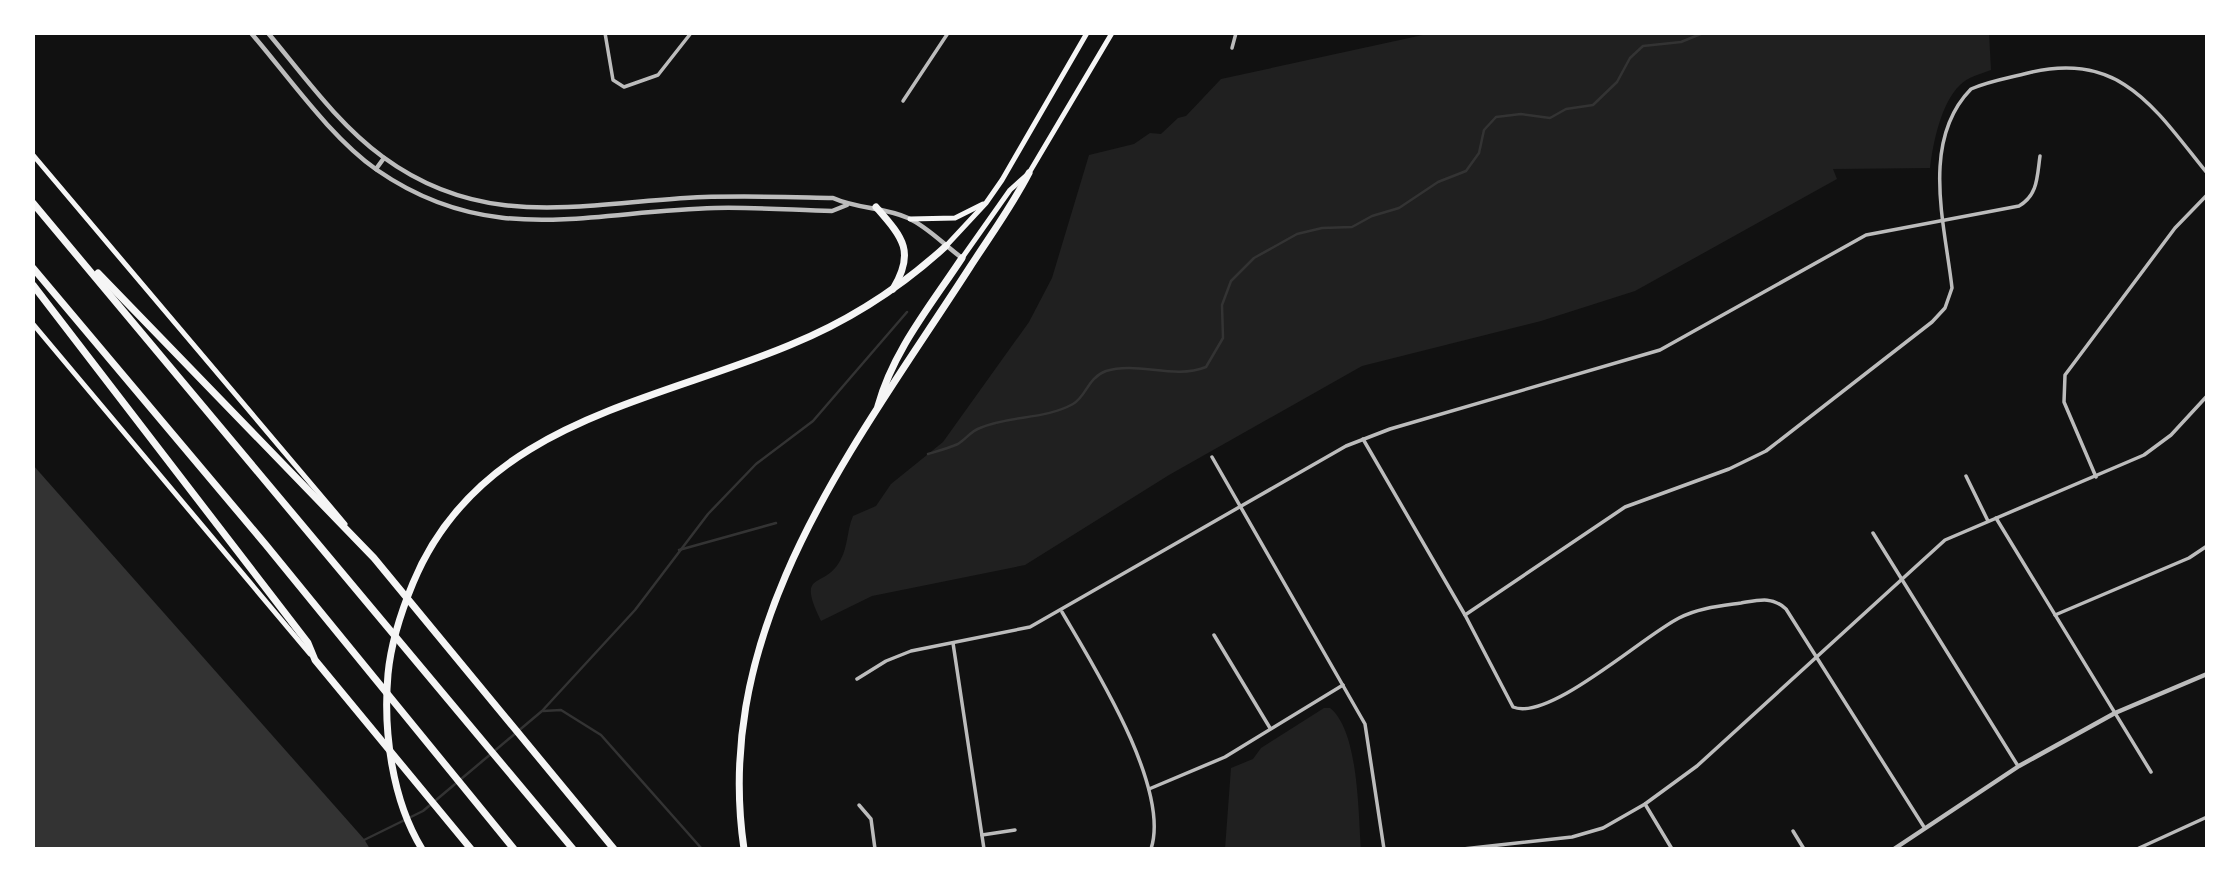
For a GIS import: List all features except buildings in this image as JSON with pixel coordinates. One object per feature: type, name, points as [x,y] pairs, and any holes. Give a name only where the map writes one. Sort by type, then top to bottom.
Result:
[{"type":"highway","points":[[744,849],[740,821],[743,735],[751,673],[761,635],[805,530],[1029,173]]},
{"type":"highway","points":[[33,203],[573,849]]},
{"type":"highway","points":[[876,208],[897,231],[904,246],[902,273],[890,293]]},
{"type":"highway","points":[[59,233],[374,558],[542,766],[614,849]]},
{"type":"highway","points":[[422,849],[411,828],[397,782],[387,702],[393,641],[423,559],[474,490],[538,443],[584,421],[788,346],[847,319],[890,293],[946,246]]},
{"type":"highway","points":[[876,414],[885,379],[901,349],[962,258]]},
{"type":"highway","points":[[33,268],[267,545],[432,752],[514,849]]},
{"type":"highway","points":[[33,285],[299,632],[315,660],[411,772],[471,849]]},
{"type":"main road","points":[[946,246],[986,203],[1028,139],[1087,33]]},
{"type":"main road","points":[[962,258],[1010,190],[1029,173],[1112,33]]},
{"type":"main road","points":[[33,155],[374,558]]},
{"type":"main road","points":[[911,219],[955,218],[986,203]]},
{"type":"main road","points":[[33,324],[315,660]]},
{"type":"street","points":[[251,33],[340,136],[376,169],[437,202],[501,220],[560,222],[716,208],[832,211],[848,204]]},
{"type":"street","points":[[268,33],[340,119],[384,158],[436,187],[503,206],[560,209],[722,195],[833,198],[911,219],[962,258]]},
{"type":"street","points":[[606,33],[614,80],[624,87],[658,75],[691,33]]},
{"type":"street","points":[[903,101],[948,33]]},
{"type":"street","points":[[1232,48],[1236,33]]},
{"type":"street","points":[[1465,615],[1625,507],[1728,469],[1766,451],[1931,322],[1945,308],[1952,288],[1940,153],[1962,98],[1982,84],[2055,66],[2093,70],[2130,86],[2153,106],[2207,173]]},
{"type":"street","points":[[857,679],[894,657],[1022,630],[1062,612],[1240,506],[1363,439],[1660,350],[1867,234],[2019,206],[2030,200],[2036,186],[2040,156]]},
{"type":"street","points":[[376,169],[384,158]]},
{"type":"street","points":[[2096,477],[2064,402],[2065,375],[2175,228],[2207,195]]},
{"type":"street","points":[[662,199],[663,212]]},
{"type":"street","points":[[1463,849],[1572,837],[1603,828],[1645,804],[1697,766],[1945,540],[2144,455],[2171,435],[2207,396]]},
{"type":"street","points":[[1363,439],[1465,615],[1513,707],[1523,711],[1537,709],[1589,679],[1678,618],[1703,608],[1766,599],[1779,603],[1816,656],[1924,827]]},
{"type":"street","points":[[1212,457],[1365,724],[1371,748],[1384,849]]},
{"type":"street","points":[[1966,476],[1989,522]]},
{"type":"street","points":[[1996,518],[2151,772]]},
{"type":"street","points":[[1873,533],[2018,766]]},
{"type":"street","points":[[2055,615],[2189,558],[2207,546]]},
{"type":"street","points":[[1062,612],[1115,706],[1149,789],[1155,817],[1151,849]]},
{"type":"street","points":[[1214,635],[1270,728]]},
{"type":"street","points":[[953,643],[984,849]]},
{"type":"street","points":[[1894,849],[2018,766],[2115,712],[2207,674]]},
{"type":"street","points":[[1149,789],[1226,757],[1343,685]]},
{"type":"street","points":[[1645,804],[1672,849]]},
{"type":"street","points":[[859,805],[871,819],[875,849]]},
{"type":"street","points":[[2137,849],[2207,817]]},
{"type":"street","points":[[982,835],[1015,830]]},
{"type":"street","points":[[1793,831],[1804,849]]},
{"type":"shaded area","points":[[1432,33],[1989,33],[1991,70],[1967,80],[1953,93],[1939,124],[1930,168],[1833,169],[1837,179],[1635,291],[1541,321],[1362,366],[1169,475],[1025,565],[872,596],[821,621],[811,593],[812,587],[834,569],[841,559],[853,516],[876,506],[891,484],[943,442],[1029,322],[1052,278],[1089,155],[1134,144],[1150,133],[1161,134],[1178,118],[1186,116],[1221,79]]},
{"type":"shaded area","points":[[33,465],[364,839],[370,849],[33,849]]},
{"type":"shaded area","points":[[1324,708],[1330,708],[1340,719],[1352,753],[1361,849],[1225,849],[1231,768],[1253,759],[1261,748]]},
{"type":"waterway","points":[[928,454],[958,444],[974,431],[991,424],[1050,413],[1073,404],[1091,382],[1106,371],[1130,368],[1181,372],[1206,367],[1223,338],[1222,305],[1231,281],[1254,258],[1297,234],[1322,228],[1352,227],[1372,216],[1399,208],[1438,182],[1466,171],[1479,153],[1484,130],[1496,117],[1521,114],[1550,118],[1566,109],[1593,105],[1617,82],[1630,58],[1643,46],[1681,42],[1703,33]]},
{"type":"waterway","points":[[362,841],[423,811],[542,711],[635,610],[708,514],[756,464],[813,421],[907,312]]},
{"type":"waterway","points":[[679,550],[776,523]]},
{"type":"waterway","points":[[543,711],[561,710],[601,735],[702,849]]}]
